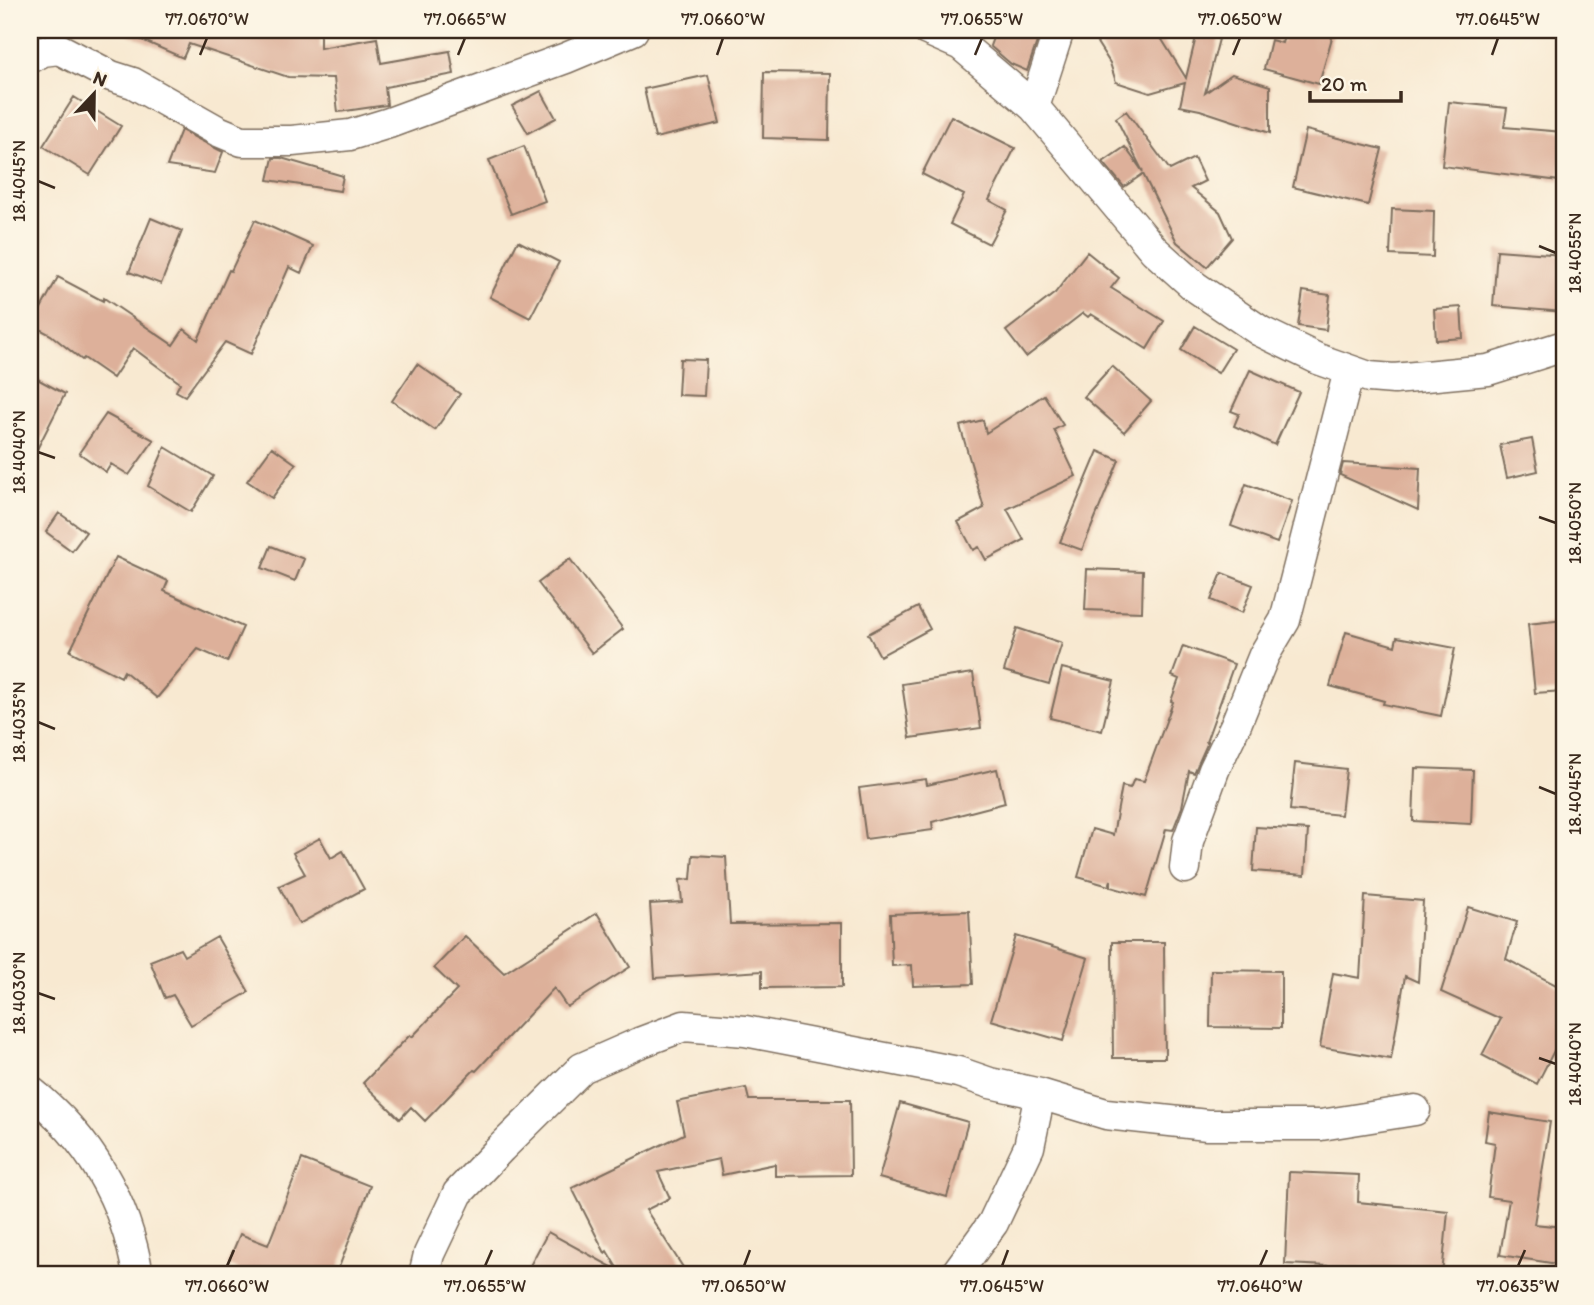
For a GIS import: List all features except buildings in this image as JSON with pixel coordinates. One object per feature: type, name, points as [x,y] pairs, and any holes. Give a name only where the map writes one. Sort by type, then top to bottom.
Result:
[{"type":"street","points":[[30,58],[43,51],[59,49],[111,76],[134,83],[218,131],[242,141],[292,141],[350,135],[390,123],[566,58],[633,30]]},
{"type":"street","points":[[927,30],[961,46],[1034,107],[1154,250],[1194,286],[1238,318],[1271,337],[1349,371],[1369,377],[1394,379],[1488,370],[1564,346]]},
{"type":"street","points":[[1034,107],[1059,30]]},
{"type":"street","points":[[1185,868],[1188,841],[1214,771],[1264,654],[1285,620],[1349,371]]},
{"type":"street","points":[[424,1275],[429,1254],[458,1193],[501,1147],[582,1069],[684,1026],[745,1031],[958,1072],[1106,1114],[1207,1125],[1321,1125],[1415,1110]]},
{"type":"street","points":[[30,1091],[93,1156],[117,1201],[138,1275]]},
{"type":"street","points":[[955,1275],[992,1223],[1024,1157],[1029,1146],[1040,1094]]}]
